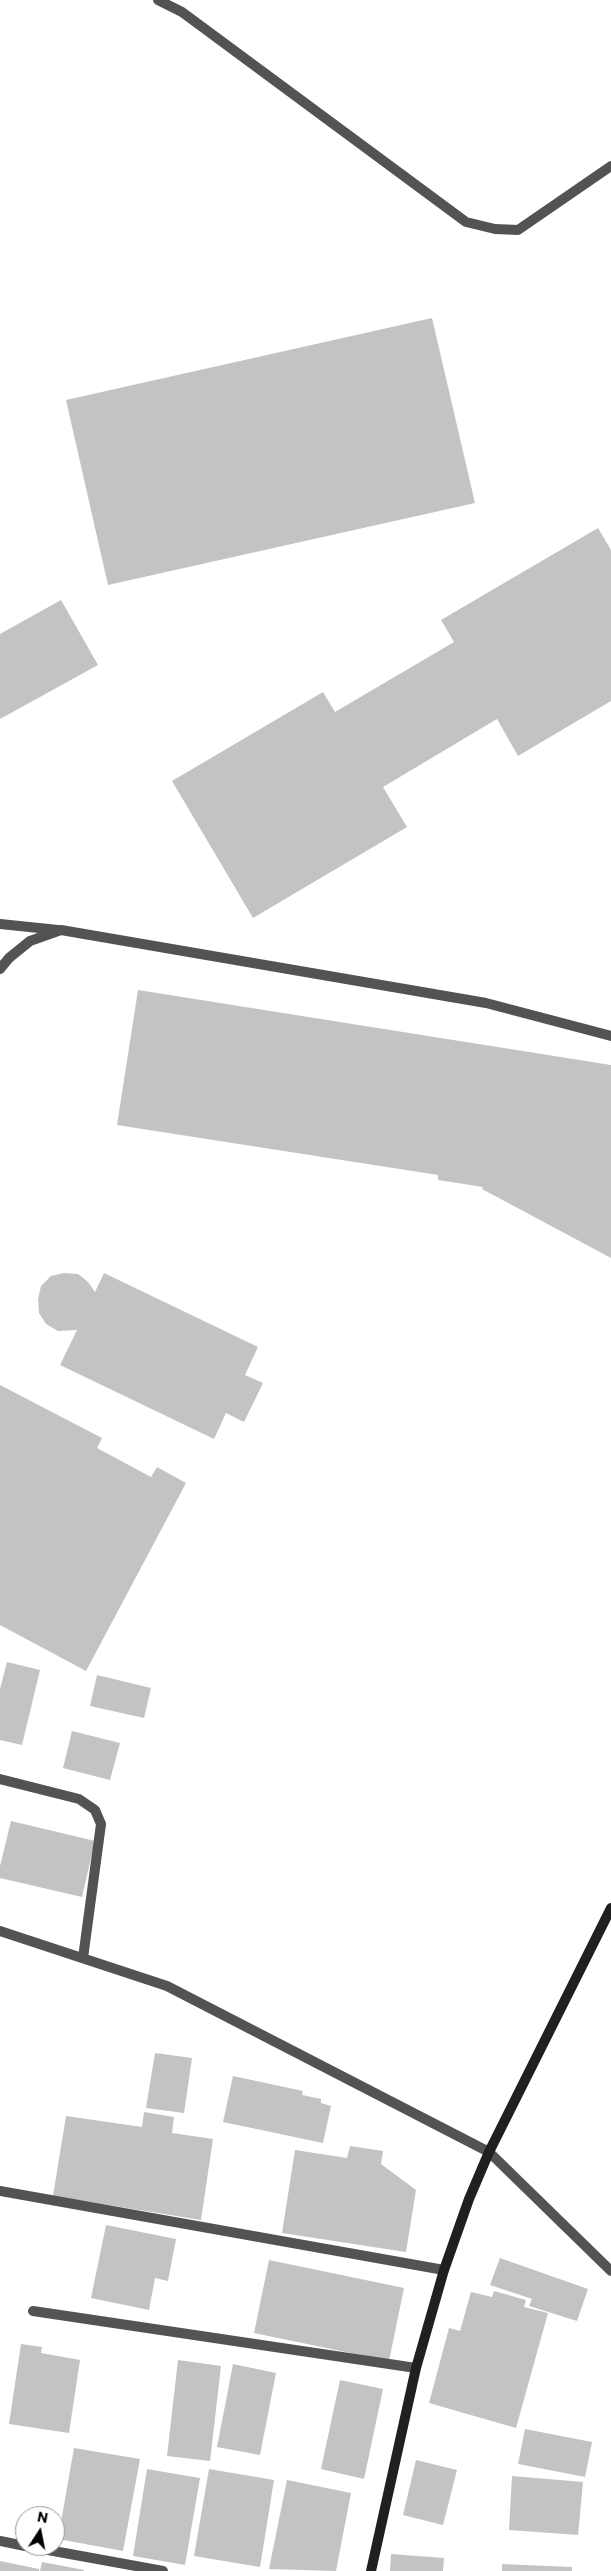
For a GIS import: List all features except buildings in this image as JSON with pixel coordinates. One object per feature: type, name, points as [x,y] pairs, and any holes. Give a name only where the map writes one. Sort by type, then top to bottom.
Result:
[{"type":"main road","points":[[371,2571],[416,2368],[444,2270],[489,2152],[611,1908]]},
{"type":"street","points":[[158,0],[182,12],[466,222],[495,229],[518,230],[611,166]]},
{"type":"street","points":[[0,924],[61,930],[486,1003],[611,1036]]},
{"type":"street","points":[[0,969],[9,958],[30,941],[61,930]]},
{"type":"street","points":[[0,1779],[79,1799],[95,1810],[101,1824],[83,1958]]},
{"type":"street","points":[[0,1931],[167,1986],[489,2152],[611,2271]]},
{"type":"street","points":[[0,2191],[444,2270]]},
{"type":"street","points":[[33,2311],[416,2368]]},
{"type":"street","points":[[0,2541],[15,2544]]},
{"type":"street","points":[[65,2553],[162,2571]]}]
